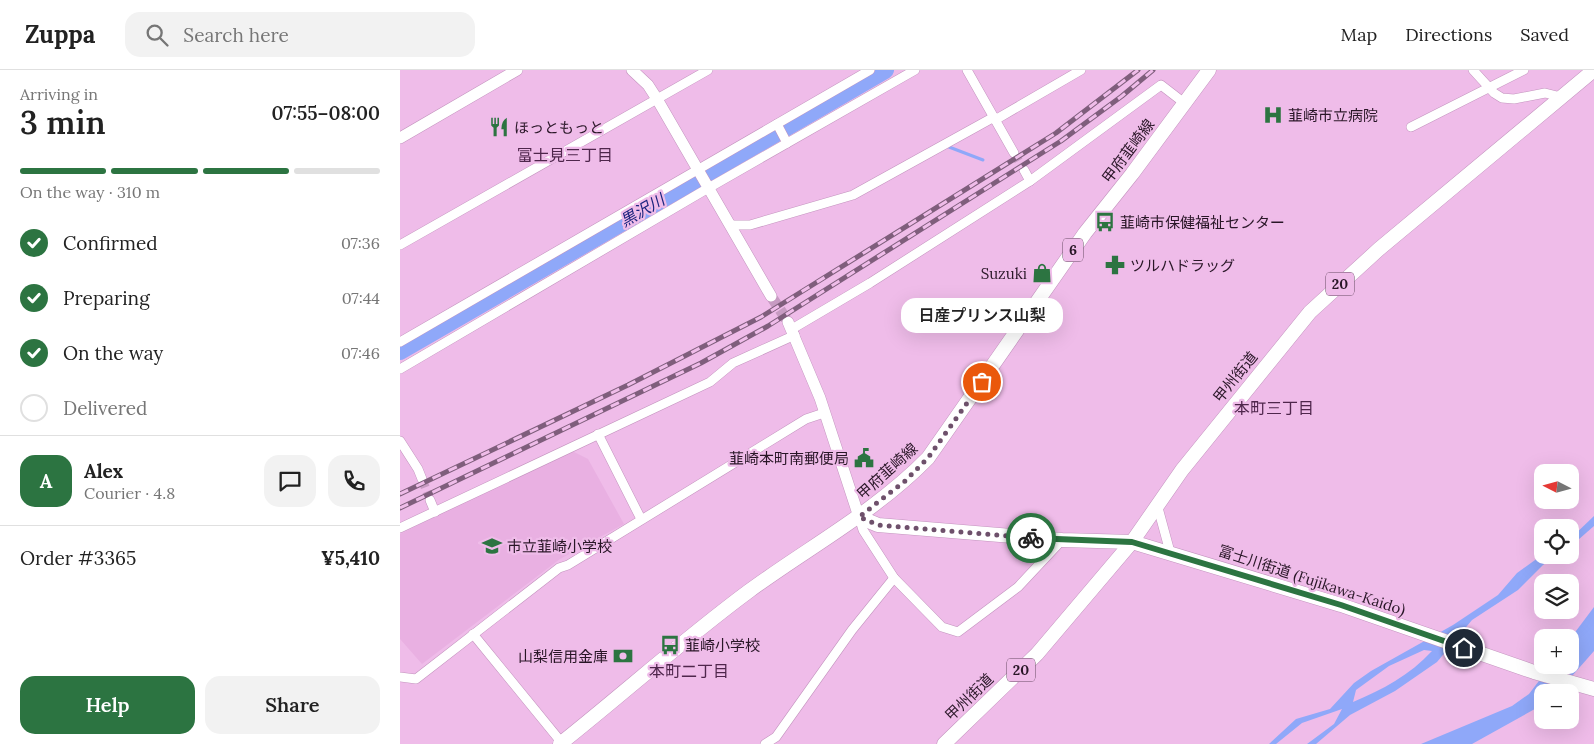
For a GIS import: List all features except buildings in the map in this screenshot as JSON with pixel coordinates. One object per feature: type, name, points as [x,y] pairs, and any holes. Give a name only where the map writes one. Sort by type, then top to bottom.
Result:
[{"type":"main road","name":"甲府韮崎線","points":[[561,743],[749,591],[859,517],[905,481],[934,450],[1085,233],[1132,174],[1183,102],[1209,70]]},
{"type":"main road","name":"甲州街道","points":[[944,744],[1038,654],[1132,542],[1157,504],[1235,402],[1310,312],[1386,243],[1594,70]]},
{"type":"main road","name":"富士川街道 (Fujikawa-Kaido)","points":[[859,517],[878,525],[1062,540],[1132,542],[1341,605],[1534,672],[1594,689]]},
{"type":"street","points":[[400,138],[517,70]]},
{"type":"street","points":[[632,70],[648,85],[657,99],[772,296]]},
{"type":"street","points":[[400,245],[708,70]]},
{"type":"street","points":[[400,342],[870,70]]},
{"type":"street","points":[[400,369],[709,187],[915,70]]},
{"type":"street","points":[[967,70],[1014,153]]},
{"type":"street","points":[[731,225],[750,225],[853,195],[1081,70]]},
{"type":"street","points":[[1473,70],[1490,86],[1494,93],[1502,98],[1545,93],[1560,97]]},
{"type":"street","points":[[1411,126],[1524,70]]},
{"type":"street","points":[[400,528],[710,382],[733,363],[870,283],[1030,181],[1161,85],[1183,102]]},
{"type":"street","points":[[777,124],[787,143]]},
{"type":"street","points":[[1024,170],[1030,181]]},
{"type":"street","points":[[792,329],[824,413],[863,530],[894,578],[942,627],[958,632],[1018,587],[1062,540]]},
{"type":"street","points":[[400,677],[416,679],[559,568],[568,565],[806,419],[824,413]]},
{"type":"street","points":[[598,434],[641,519]]},
{"type":"street","points":[[400,441],[418,469],[422,479]]},
{"type":"street","points":[[430,500],[435,512]]},
{"type":"street","points":[[1157,504],[1170,552]]},
{"type":"street","points":[[765,744],[776,737],[852,630],[894,578]]},
{"type":"street","points":[[473,634],[561,743]]},
{"type":"shaded area","name":"市立韮崎小学校","points":[[570,450],[588,459],[624,524],[560,559],[422,664],[400,639],[400,534]]},
{"type":"water","points":[[1594,516],[1594,526],[1579,539],[1579,530]]},
{"type":"water","points":[[1534,561],[1534,564],[1544,564],[1518,590],[1472,620],[1437,662],[1395,691],[1350,715],[1316,744],[1307,744],[1334,724],[1342,709],[1302,723],[1276,744],[1269,744],[1296,719],[1330,709],[1354,683],[1371,671],[1453,625],[1498,595],[1517,573]],"holes":[[[1424,650],[1432,651],[1395,681],[1353,702],[1356,690],[1389,666]]]},
{"type":"water","points":[[1594,607],[1594,651],[1579,668],[1579,629]]},
{"type":"water","points":[[1544,674],[1574,674],[1565,684],[1537,684]]},
{"type":"water","points":[[1534,687],[1534,709],[1472,744],[1421,744],[1512,706],[1529,694]]},
{"type":"waterway","name":"黒沢川","points":[[400,351],[885,70]]},
{"type":"waterway","points":[[949,147],[983,160]]},
{"type":"tunnel","points":[[1014,153],[1024,170]]},
{"type":"tunnel","points":[[771,296],[788,322]]},
{"type":"tunnel","points":[[422,479],[430,500]]},
{"type":"railway","points":[[400,494],[628,385],[761,317],[1056,133],[1138,70]]},
{"type":"railway","points":[[400,508],[701,363],[768,326],[1061,141],[1122,96],[1153,70]]},
{"type":"way so far","points":[[982,382],[928,458],[905,481],[859,517],[878,525],[1031,538]]},
{"type":"place","name":"韮崎市立病院","points":[[1273,115]]},
{"type":"place","name":"ほっともっと","points":[[499,127]]},
{"type":"place","name":"韮崎市保健福祉センター","points":[[1105,222]]},
{"type":"place","name":"ツルハドラッグ","points":[[1115,265]]},
{"type":"place","name":"Suzuki","points":[[1042,273]]},
{"type":"place","name":"日産プリンス山梨","points":[[982,382]]},
{"type":"place","name":"韮崎本町南郵便局","points":[[864,458]]},
{"type":"place","name":"市立韮崎小学校","points":[[492,546]]},
{"type":"place","name":"韮崎小学校","points":[[670,645]]},
{"type":"place","name":"山梨信用金庫","points":[[623,656]]},
{"type":"district","name":"富士見三丁目","points":[[565,155]]},
{"type":"district","name":"本町三丁目","points":[[1274,408]]},
{"type":"district","name":"本町二丁目","points":[[689,671]]},
{"type":"route","points":[[1031,538],[1132,542],[1341,605],[1464,648]]}]
